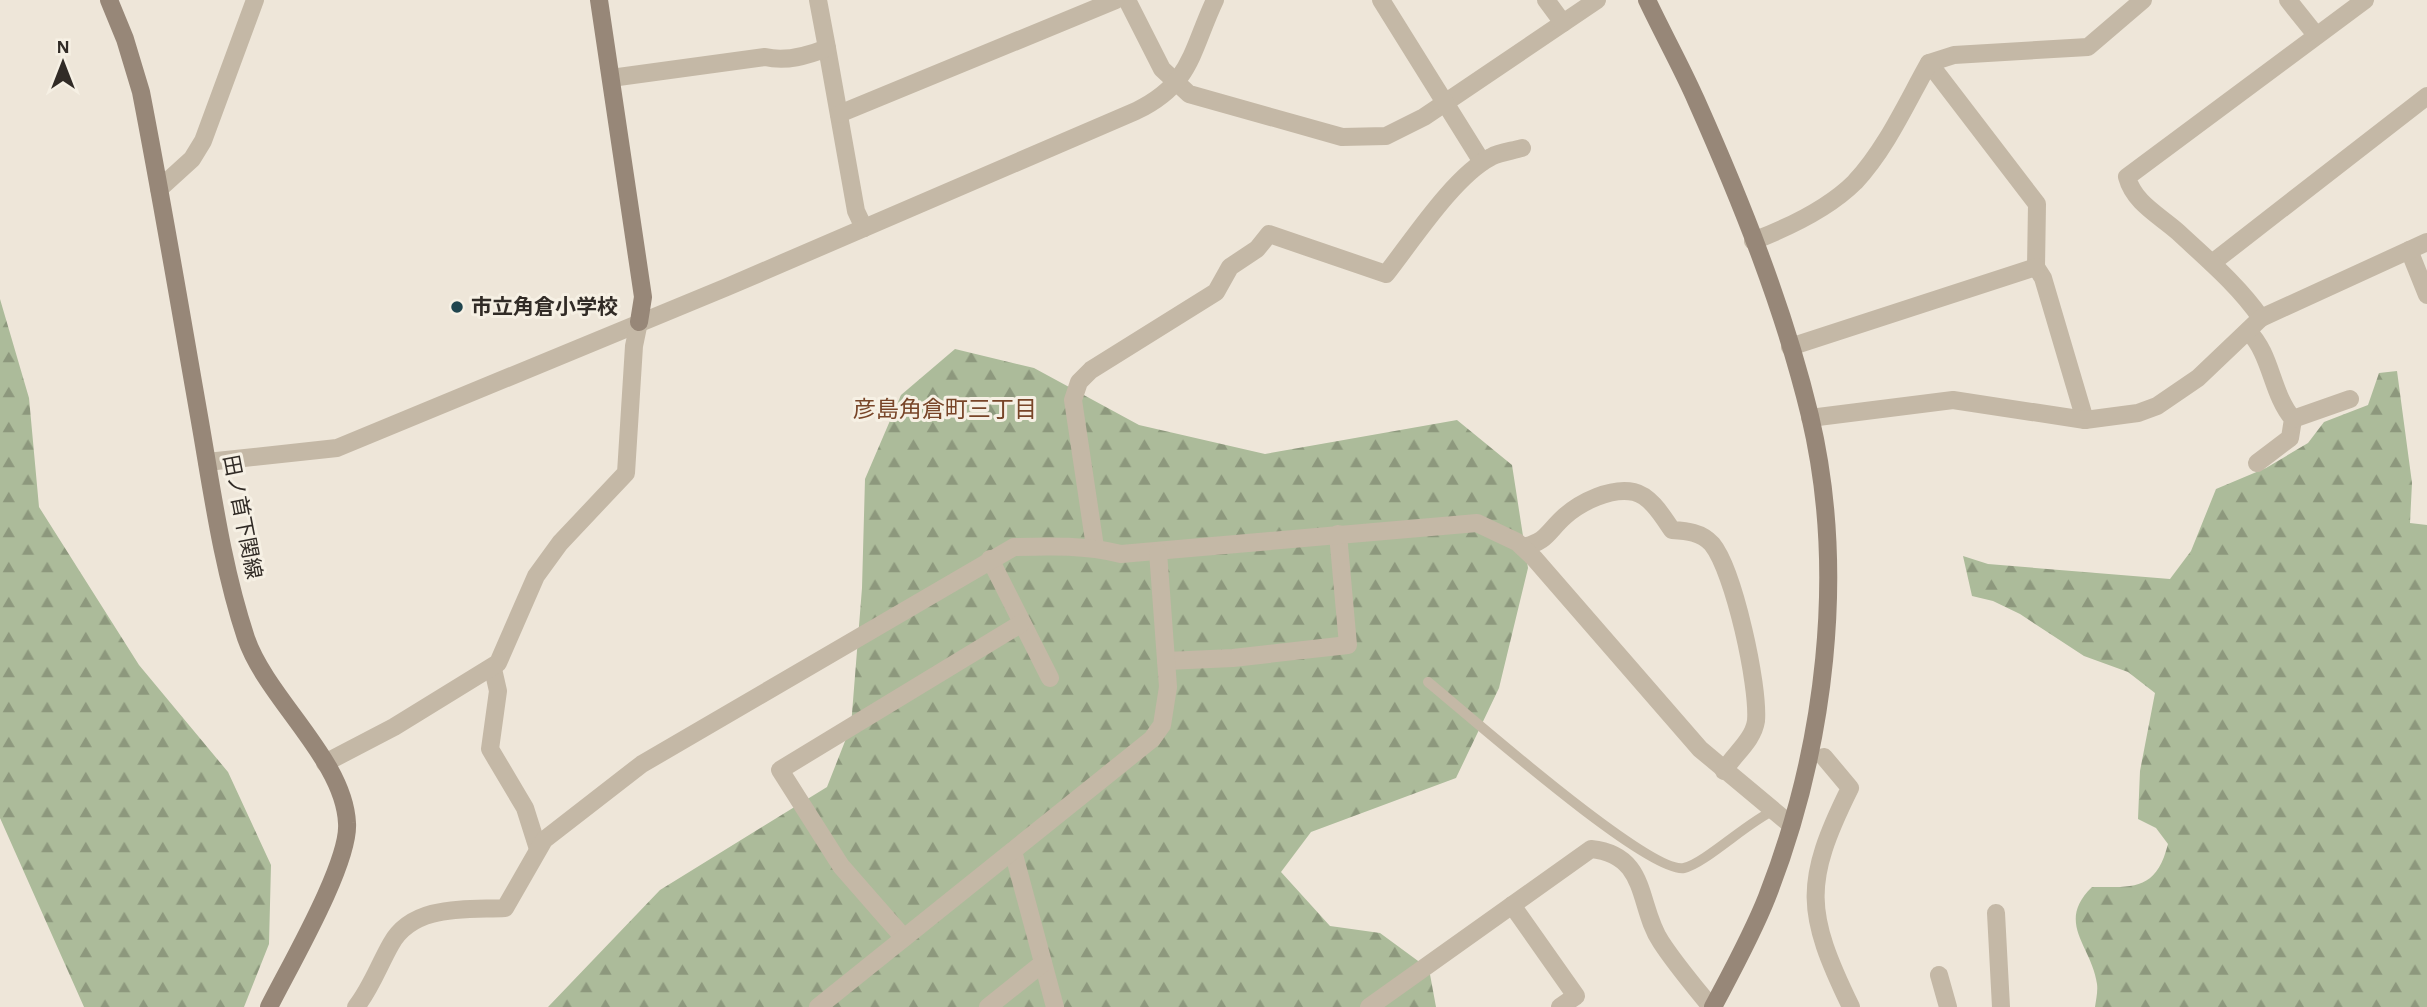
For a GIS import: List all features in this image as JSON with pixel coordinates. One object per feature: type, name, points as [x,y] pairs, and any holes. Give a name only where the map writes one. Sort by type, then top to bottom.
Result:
[{"type":"street","name":"田ノ首下関線","points":[[108,0],[125,39],[141,92],[220,541],[247,642],[263,673],[325,762],[346,811],[348,833],[338,868],[269,1007]]},
{"type":"street","points":[[159,188],[192,159],[202,141],[255,0]]},
{"type":"street","points":[[325,762],[394,727],[493,669],[498,663],[528,589],[541,568],[560,543],[626,473],[634,346],[643,296],[599,0]]},
{"type":"street","points":[[818,0],[856,211],[864,228]]},
{"type":"street","points":[[839,114],[1116,0]]},
{"type":"street","points":[[1127,0],[1154,57],[1175,83],[1189,94],[1352,138],[1386,136],[1447,104],[1597,0]]},
{"type":"street","points":[[207,462],[337,448],[1136,111],[1161,99],[1191,61],[1215,0]]},
{"type":"street","points":[[1381,0],[1482,162]]},
{"type":"street","points":[[1546,0],[1563,23]]},
{"type":"street","points":[[1369,1007],[1591,849],[1614,854],[1633,873],[1642,887],[1659,940],[1712,1007],[1767,898],[1791,825],[1811,741],[1826,628],[1827,564],[1810,418],[1790,347],[1753,240],[1698,104],[1647,0]]},
{"type":"street","points":[[1753,240],[1777,232],[1814,211],[1857,180],[1894,125],[1929,63],[1954,55],[2088,47],[2143,0]]},
{"type":"street","points":[[2288,0],[2316,34]]},
{"type":"street","points":[[2261,318],[2245,296],[2212,263],[2152,212],[2130,189],[2127,177],[2365,0]]},
{"type":"street","points":[[611,78],[765,57],[778,60],[827,48]]},
{"type":"street","points":[[1929,63],[2037,204],[2036,267],[2043,278],[2085,420]]},
{"type":"street","points":[[2212,263],[2427,96]]},
{"type":"street","points":[[1095,548],[1073,400],[1079,382],[1091,370],[1216,292],[1230,267],[1257,249],[1269,234],[1387,274],[1439,206],[1482,162],[1494,155],[1522,148]]},
{"type":"street","points":[[1810,418],[1953,400],[2085,420],[2138,413],[2157,406],[2198,378],[2261,318],[2427,242]]},
{"type":"street","points":[[2409,250],[2427,295]]},
{"type":"street","points":[[1790,347],[2036,267]]},
{"type":"street","points":[[2248,331],[2261,344],[2285,410],[2293,419]]},
{"type":"street","points":[[2293,419],[2350,399]]},
{"type":"street","points":[[2257,463],[2290,438],[2293,419]]},
{"type":"street","points":[[1523,547],[1541,543],[1578,506],[1602,496],[1622,492],[1634,492],[1648,501],[1672,530],[1691,532],[1711,543],[1737,605],[1755,697],[1754,729],[1724,771]]},
{"type":"street","points":[[356,1007],[390,944],[405,927],[430,914],[505,908],[544,840],[584,806],[642,764],[1014,547],[1095,548],[1121,554],[1477,523],[1523,547],[1700,750],[1791,825]]},
{"type":"street","points":[[1166,661],[1233,658],[1348,645],[1338,534]]},
{"type":"street","points":[[818,1007],[1152,739],[1162,725],[1167,707],[1158,552]]},
{"type":"street","points":[[990,559],[1050,678]]},
{"type":"street","points":[[904,938],[841,866],[780,770],[1022,623]]},
{"type":"street","points":[[493,669],[498,691],[490,750],[525,808],[538,849]]},
{"type":"street","points":[[1824,757],[1850,788],[1829,831],[1815,875],[1815,910],[1818,930],[1851,1007]]},
{"type":"street","points":[[1013,852],[1055,1007]]},
{"type":"street","points":[[1512,905],[1576,996],[1560,1007]]},
{"type":"street","points":[[1996,913],[2001,1007]]},
{"type":"street","points":[[988,1007],[1043,963]]},
{"type":"street","points":[[1938,975],[1948,1007]]},
{"type":"lane","points":[[1428,682],[1602,824],[1667,866],[1688,867],[1773,811]]},
{"type":"green space","points":[[0,299],[29,398],[39,507],[139,665],[228,772],[271,865],[269,944],[244,1007],[84,1007],[0,818]]},
{"type":"green space","points":[[955,349],[1034,368],[1139,425],[1265,454],[1457,420],[1512,465],[1528,568],[1499,688],[1456,778],[1311,832],[1281,872],[1330,926],[1380,933],[1429,969],[1436,1007],[548,1007],[660,890],[827,787],[851,726],[862,588],[865,479],[901,395]]},
{"type":"green space","points":[[2397,371],[2412,483],[2410,523],[2427,525],[2427,1007],[2095,1007],[2097,984],[2094,970],[2076,923],[2076,912],[2081,900],[2092,887],[2131,886],[2150,878],[2157,871],[2168,844],[2156,828],[2138,819],[2140,771],[2155,693],[2128,672],[2084,656],[2020,614],[1993,601],[1972,596],[1963,556],[1988,564],[2170,579],[2191,551],[2216,489],[2266,468],[2308,443],[2324,422],[2368,405],[2379,373]]},
{"type":"place","name":"市立角倉小学校","points":[[457,307]]},
{"type":"district","name":"彦島角倉町三丁目","points":[[945,410]]}]
